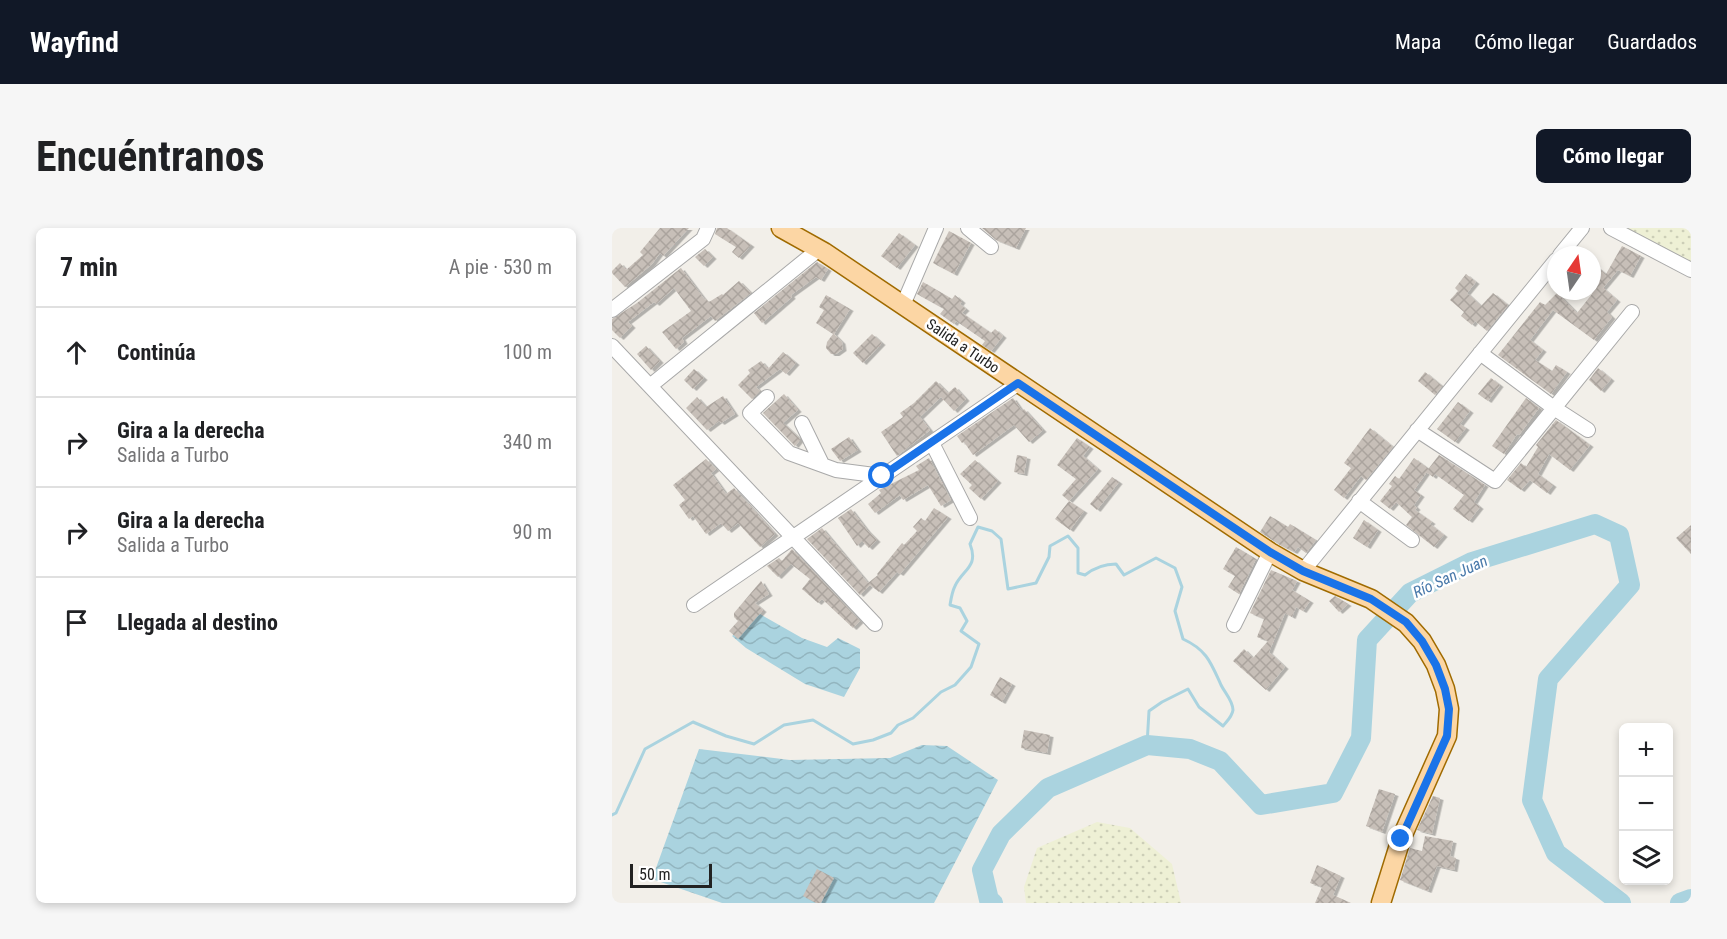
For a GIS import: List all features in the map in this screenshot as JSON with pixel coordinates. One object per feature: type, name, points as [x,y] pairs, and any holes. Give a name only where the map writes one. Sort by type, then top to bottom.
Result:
[{"type":"main road","name":"Salida a Turbo","points":[[781,228],[819,249],[1270,552],[1303,571],[1371,599],[1406,622],[1422,641],[1436,665],[1445,689],[1449,709],[1447,736],[1401,839],[1381,903]]},
{"type":"street","points":[[612,310],[703,239],[708,228]]},
{"type":"street","points":[[903,305],[936,228]]},
{"type":"street","points":[[968,228],[991,248]]},
{"type":"street","points":[[1567,246],[1582,228]]},
{"type":"street","points":[[1611,228],[1691,270]]},
{"type":"street","points":[[650,386],[819,249]]},
{"type":"street","points":[[1303,571],[1547,271]]},
{"type":"street","points":[[1418,430],[1495,481],[1632,312]]},
{"type":"street","points":[[612,346],[875,624]]},
{"type":"street","points":[[1480,353],[1554,408],[1588,430]]},
{"type":"street","points":[[694,605],[1018,383]]},
{"type":"street","points":[[767,397],[750,412],[789,453],[836,470],[882,476]]},
{"type":"street","points":[[802,423],[822,464]]},
{"type":"street","points":[[932,443],[970,519]]},
{"type":"street","points":[[1359,501],[1412,540]]},
{"type":"street","points":[[1234,625],[1270,552]]},
{"type":"green space","points":[[1623,228],[1691,228],[1691,264]]},
{"type":"green space","points":[[1097,822],[1130,828],[1172,864],[1181,903],[1026,903],[1024,887],[1037,848]]},
{"type":"water","points":[[760,614],[802,638],[827,647],[838,638],[860,649],[860,668],[844,697],[805,684],[746,648],[732,636]]},
{"type":"water","points":[[922,745],[947,746],[998,780],[934,903],[722,903],[652,879],[699,749],[790,760],[890,758]]},
{"type":"building","points":[[660,228],[689,228],[663,256],[660,253],[652,264],[625,287],[612,271],[620,263],[626,270],[643,255],[640,252]]},
{"type":"building","points":[[717,228],[727,228],[751,245],[739,258],[732,252],[736,247],[715,234]]},
{"type":"building","points":[[982,228],[1026,228],[1016,248],[996,240]]},
{"type":"building","points":[[949,231],[971,243],[954,274],[933,263]]},
{"type":"building","points":[[899,233],[915,245],[897,268],[881,256]]},
{"type":"building","points":[[1622,246],[1641,256],[1630,276],[1618,270],[1603,288],[1617,300],[1607,312],[1612,317],[1594,340],[1553,310],[1530,340],[1543,350],[1535,360],[1552,371],[1556,365],[1567,372],[1551,394],[1498,355],[1540,302],[1545,305],[1550,300],[1564,300],[1577,313],[1587,300],[1601,300],[1601,270],[1606,274]]},
{"type":"building","points":[[705,249],[713,257],[704,266],[695,257]]},
{"type":"building","points":[[817,262],[828,269],[821,280],[816,277],[791,295],[792,297],[762,323],[754,313]]},
{"type":"building","points":[[681,268],[705,300],[709,302],[723,295],[739,281],[751,293],[715,321],[711,316],[682,338],[684,342],[676,349],[662,332],[691,311],[674,288],[656,304],[654,302],[628,322],[632,326],[620,338],[612,330],[612,319],[637,303]]},
{"type":"building","points":[[1466,274],[1476,282],[1467,293],[1481,306],[1493,293],[1508,305],[1487,331],[1475,321],[1472,325],[1461,316],[1464,312],[1450,300],[1458,291],[1455,288]]},
{"type":"building","points":[[923,282],[952,299],[955,295],[966,309],[962,313],[991,333],[995,329],[1003,336],[991,351],[982,345],[985,341],[956,321],[954,324],[940,314],[944,309],[917,294]]},
{"type":"building","points":[[826,295],[850,309],[834,334],[842,342],[843,349],[836,354],[831,354],[826,348],[833,334],[816,323],[824,310],[819,307]]},
{"type":"building","points":[[872,334],[882,343],[863,363],[853,353]]},
{"type":"building","points":[[646,346],[660,361],[651,370],[637,354]]},
{"type":"building","points":[[783,352],[796,363],[786,374],[780,369],[756,387],[760,391],[752,399],[738,385],[750,373],[748,370],[761,361],[768,369]]},
{"type":"building","points":[[1598,368],[1611,379],[1601,391],[1589,380]]},
{"type":"building","points":[[694,369],[704,378],[693,389],[684,380]]},
{"type":"building","points":[[1425,372],[1442,386],[1435,395],[1418,381]]},
{"type":"building","points":[[1491,378],[1500,385],[1488,401],[1478,394]]},
{"type":"building","points":[[936,381],[948,393],[955,387],[966,399],[954,411],[941,397],[920,417],[930,430],[897,456],[881,432],[903,417],[900,413],[914,403]]},
{"type":"building","points":[[784,394],[798,410],[783,423],[799,438],[795,446],[763,413]]},
{"type":"building","points":[[723,396],[735,414],[721,423],[719,421],[707,430],[686,408],[697,397],[706,407]]},
{"type":"building","points":[[1013,398],[1022,411],[1024,409],[1043,430],[1029,442],[1014,425],[973,455],[957,436]]},
{"type":"building","points":[[1526,398],[1539,408],[1504,454],[1492,446]]},
{"type":"building","points":[[1458,402],[1470,411],[1460,424],[1466,428],[1455,442],[1437,429]]},
{"type":"building","points":[[1556,420],[1590,445],[1570,470],[1549,454],[1538,474],[1553,485],[1547,493],[1530,480],[1521,490],[1507,480],[1521,463],[1526,467],[1538,447],[1536,445]]},
{"type":"building","points":[[1370,428],[1393,447],[1366,480],[1361,476],[1344,498],[1334,490],[1351,468],[1344,463]]},
{"type":"building","points":[[849,437],[858,450],[840,461],[831,449]]},
{"type":"building","points":[[1077,438],[1090,447],[1083,456],[1098,469],[1069,501],[1062,495],[1076,479],[1057,465]]},
{"type":"building","points":[[1017,455],[1027,457],[1024,474],[1014,472]]},
{"type":"building","points":[[1439,455],[1485,485],[1474,502],[1480,507],[1469,521],[1453,509],[1464,495],[1435,474],[1433,477],[1426,472]]},
{"type":"building","points":[[929,458],[951,500],[941,506],[928,485],[903,500],[900,495],[875,513],[868,504],[881,493],[879,490],[919,470],[916,466]]},
{"type":"building","points":[[1414,458],[1429,469],[1414,490],[1421,495],[1414,505],[1417,508],[1415,510],[1432,522],[1430,524],[1444,535],[1434,547],[1406,525],[1412,517],[1396,502],[1390,509],[1380,501],[1392,486],[1389,484],[1395,476],[1399,479]]},
{"type":"building","points":[[706,459],[716,469],[711,473],[726,494],[734,488],[775,534],[760,547],[738,523],[728,531],[721,523],[706,534],[693,516],[689,519],[679,505],[685,500],[673,485]]},
{"type":"building","points":[[975,460],[998,481],[981,499],[969,488],[972,485],[960,474]]},
{"type":"building","points":[[1112,477],[1119,482],[1097,510],[1090,504]]},
{"type":"building","points":[[1069,501],[1084,511],[1070,530],[1055,519]]},
{"type":"building","points":[[934,508],[948,517],[900,574],[897,572],[879,592],[870,585],[860,595],[807,539],[822,528],[868,583],[878,575],[902,543],[904,545],[917,531],[913,527],[921,518],[925,521]]},
{"type":"building","points":[[851,509],[877,540],[869,548],[862,541],[857,546],[838,518]]},
{"type":"building","points":[[1270,516],[1288,527],[1290,524],[1316,540],[1306,553],[1298,547],[1294,552],[1280,545],[1260,532]]},
{"type":"building","points":[[1364,520],[1378,530],[1367,547],[1353,538]]},
{"type":"building","points":[[1691,525],[1691,554],[1676,538]]},
{"type":"building","points":[[1236,547],[1256,559],[1239,594],[1228,587],[1235,576],[1223,569]]},
{"type":"building","points":[[792,549],[860,621],[853,628],[822,599],[818,603],[802,589],[810,579],[791,564],[778,577],[767,566],[779,558],[782,561]]},
{"type":"building","points":[[1271,570],[1297,581],[1292,590],[1310,601],[1303,611],[1296,607],[1292,617],[1285,613],[1269,652],[1285,667],[1266,690],[1233,661],[1244,649],[1253,658],[1268,641],[1257,637],[1264,619],[1250,613]]},
{"type":"building","points":[[761,581],[769,594],[755,603],[763,610],[738,639],[729,631],[738,621],[734,613]]},
{"type":"building","points":[[1335,596],[1348,604],[1339,612],[1329,601]]},
{"type":"building","points":[[1000,677],[1012,684],[1002,702],[990,695]]},
{"type":"building","points":[[1024,730],[1050,735],[1047,753],[1021,748]]},
{"type":"building","points":[[1379,789],[1395,794],[1382,832],[1366,826]]},
{"type":"building","points":[[1433,796],[1440,798],[1432,834],[1417,830]]},
{"type":"building","points":[[1425,836],[1453,841],[1450,856],[1456,858],[1454,870],[1437,866],[1428,891],[1400,880],[1410,848],[1422,851]]},
{"type":"building","points":[[1317,865],[1341,876],[1333,895],[1351,903],[1315,903],[1322,887],[1310,883]]},
{"type":"building","points":[[817,869],[834,878],[821,903],[816,903],[803,896]]},
{"type":"waterway","name":"Río San Juan","points":[[993,903],[989,900],[982,870],[1001,834],[1048,788],[1147,745],[1190,749],[1220,761],[1261,805],[1333,793],[1361,738],[1367,640],[1410,593],[1472,562],[1595,524],[1619,535],[1630,585],[1548,679],[1532,800],[1556,853],[1621,903]]},
{"type":"waterway","points":[[612,815],[616,813],[645,749],[693,722],[726,736],[754,744],[784,725],[813,720],[853,744],[891,733],[898,725],[913,718],[941,692],[955,685],[971,667],[979,644],[961,631],[967,621],[960,608],[950,605],[955,586],[973,558],[970,544],[978,527],[992,531],[1001,539],[1008,589],[1036,583],[1049,557],[1050,546],[1068,536],[1078,548],[1078,573],[1085,575],[1099,567],[1116,564],[1124,575],[1156,558],[1175,568],[1182,587],[1175,611],[1183,639],[1198,648],[1207,658],[1233,710],[1223,726],[1199,707],[1188,689],[1149,711],[1147,745]]},
{"type":"waterway","name":"Río San Juan","points":[[1680,903],[1691,899]]},
{"type":"route","points":[[882,476],[1018,383],[1270,552],[1303,571],[1371,599],[1406,622],[1422,641],[1436,665],[1445,689],[1449,709],[1447,736],[1401,839]]}]
